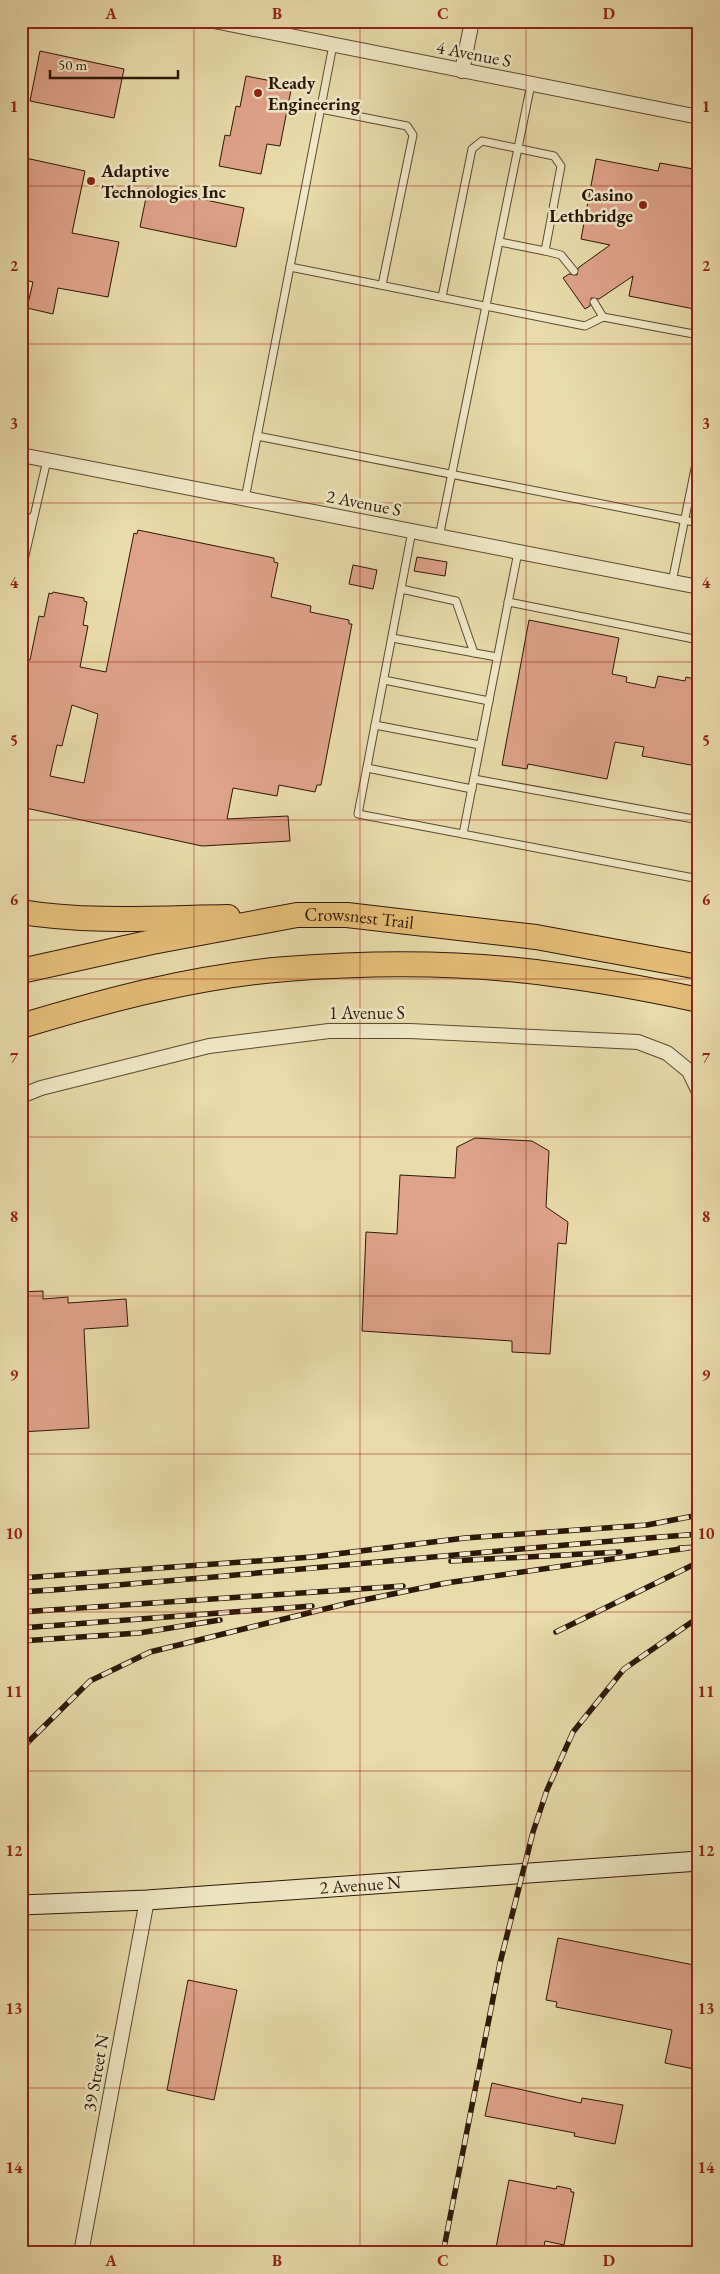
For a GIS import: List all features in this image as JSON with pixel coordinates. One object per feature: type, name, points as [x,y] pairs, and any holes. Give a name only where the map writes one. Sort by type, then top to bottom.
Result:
[{"type":"highway","points":[[21,912],[49,916],[105,919],[297,915]]},
{"type":"highway","name":"Crowsnest Trail","points":[[21,971],[152,942],[297,915],[347,914],[536,937],[699,967]]},
{"type":"highway","points":[[21,1026],[85,1007],[213,980],[284,969],[352,965],[478,968],[556,974],[699,1000]]},
{"type":"street","name":"4 Avenue S","points":[[214,21],[699,117]]},
{"type":"street","points":[[462,71],[472,21]]},
{"type":"street","name":"2 Avenue S","points":[[21,455],[699,587]]},
{"type":"street","name":"1 Avenue S","points":[[21,1096],[42,1088],[209,1046],[329,1031],[479,1033],[638,1042],[667,1053],[689,1071],[699,1092]]},
{"type":"street","name":"2 Avenue N","points":[[21,1904],[147,1900],[699,1861]]},
{"type":"street","name":"39 Street N","points":[[81,2253],[147,1900]]},
{"type":"lane","points":[[245,499],[333,45]]},
{"type":"lane","points":[[439,536],[531,84]]},
{"type":"lane","points":[[320,108],[407,126],[413,135],[382,285]]},
{"type":"lane","points":[[442,297],[472,149],[482,141],[554,156],[561,166],[545,251]]},
{"type":"lane","points":[[500,242],[560,255],[574,271]]},
{"type":"lane","points":[[290,267],[585,326],[604,316],[699,335]]},
{"type":"lane","points":[[594,302],[604,316]]},
{"type":"lane","points":[[258,436],[699,523]]},
{"type":"lane","points":[[672,582],[699,449]]},
{"type":"lane","points":[[21,573],[47,460]]},
{"type":"lane","points":[[21,527],[33,516]]},
{"type":"lane","points":[[412,531],[358,814],[699,878]]},
{"type":"lane","points":[[463,834],[518,552]]},
{"type":"lane","points":[[401,589],[456,601],[474,653]]},
{"type":"lane","points":[[508,602],[699,640]]},
{"type":"lane","points":[[392,638],[497,657]]},
{"type":"lane","points":[[384,680],[489,701]]},
{"type":"lane","points":[[375,725],[480,745]]},
{"type":"lane","points":[[367,768],[472,789]]},
{"type":"lane","points":[[474,780],[699,820]]},
{"type":"building","points":[[40,51],[124,69],[114,118],[30,101]]},
{"type":"building","points":[[246,76],[292,85],[280,146],[267,144],[261,174],[219,166],[225,135],[230,136],[236,106],[240,107]]},
{"type":"building","points":[[21,157],[85,171],[72,233],[119,242],[108,297],[58,288],[53,314],[27,308],[33,282],[21,279]]},
{"type":"building","name":"Casino Lethbridge","points":[[596,159],[658,171],[660,163],[699,170],[699,310],[629,296],[633,276],[599,299],[591,298],[590,306],[585,309],[563,278],[569,274],[577,275],[578,268],[610,245],[581,239]]},
{"type":"building","points":[[148,188],[244,208],[236,247],[140,227]]},
{"type":"building","points":[[138,530],[274,558],[274,562],[278,563],[271,597],[311,606],[310,612],[349,620],[349,624],[352,624],[321,785],[317,785],[315,792],[279,785],[277,796],[233,788],[227,819],[288,816],[290,841],[202,846],[21,807],[21,659],[30,660],[39,616],[44,617],[49,593],[52,594],[53,592],[84,598],[84,601],[87,602],[83,625],[88,626],[80,667],[106,672],[134,533],[137,534]],"holes":[[[72,705],[98,714],[84,783],[50,776],[57,745],[62,746]]]},
{"type":"building","points":[[417,557],[447,562],[445,576],[414,571]]},
{"type":"building","points":[[353,565],[377,570],[373,589],[349,584]]},
{"type":"building","points":[[529,620],[619,638],[612,674],[627,677],[626,682],[655,688],[658,676],[685,681],[686,677],[699,680],[699,751],[696,766],[642,756],[644,747],[615,742],[607,779],[528,764],[527,769],[502,765]]},
{"type":"building","points":[[475,1138],[532,1141],[549,1151],[546,1207],[568,1222],[566,1244],[558,1243],[550,1354],[512,1352],[512,1341],[362,1331],[366,1232],[397,1234],[400,1175],[455,1178],[457,1147]]},
{"type":"building","points":[[43,1291],[43,1299],[68,1297],[68,1303],[126,1299],[128,1326],[84,1329],[89,1428],[21,1432],[21,1292]]},
{"type":"building","points":[[558,1938],[699,1966],[699,2070],[665,2063],[672,2030],[556,2007],[557,2002],[546,2000]]},
{"type":"building","points":[[188,1980],[237,1990],[214,2100],[167,2090]]},
{"type":"building","points":[[492,2083],[581,2103],[582,2098],[623,2105],[615,2144],[574,2136],[575,2133],[485,2116]]},
{"type":"building","points":[[509,2180],[556,2189],[557,2186],[571,2189],[571,2192],[574,2192],[564,2245],[545,2241],[543,2253],[495,2253]]},
{"type":"railway","points":[[21,1578],[312,1557],[465,1538],[647,1525],[699,1515]]},
{"type":"railway","points":[[21,1592],[699,1534]]},
{"type":"railway","points":[[680,1548],[699,1547]]},
{"type":"railway","points":[[21,1749],[90,1681],[150,1652],[349,1603],[446,1583],[688,1548]]},
{"type":"railway","points":[[451,1561],[620,1552]]},
{"type":"railway","points":[[556,1632],[699,1562]]},
{"type":"railway","points":[[21,1612],[403,1586]]},
{"type":"railway","points":[[21,1628],[312,1606]]},
{"type":"railway","points":[[443,2253],[500,1963],[533,1832],[547,1790],[573,1732],[624,1669],[699,1617]]},
{"type":"railway","points":[[21,1641],[139,1633],[220,1620]]},
{"type":"place","name":"Ready Engineering","points":[[258,93]]},
{"type":"place","name":"Adaptive Technologies Inc","points":[[91,181]]},
{"type":"place","name":"Casino Lethbridge","points":[[643,205]]}]
